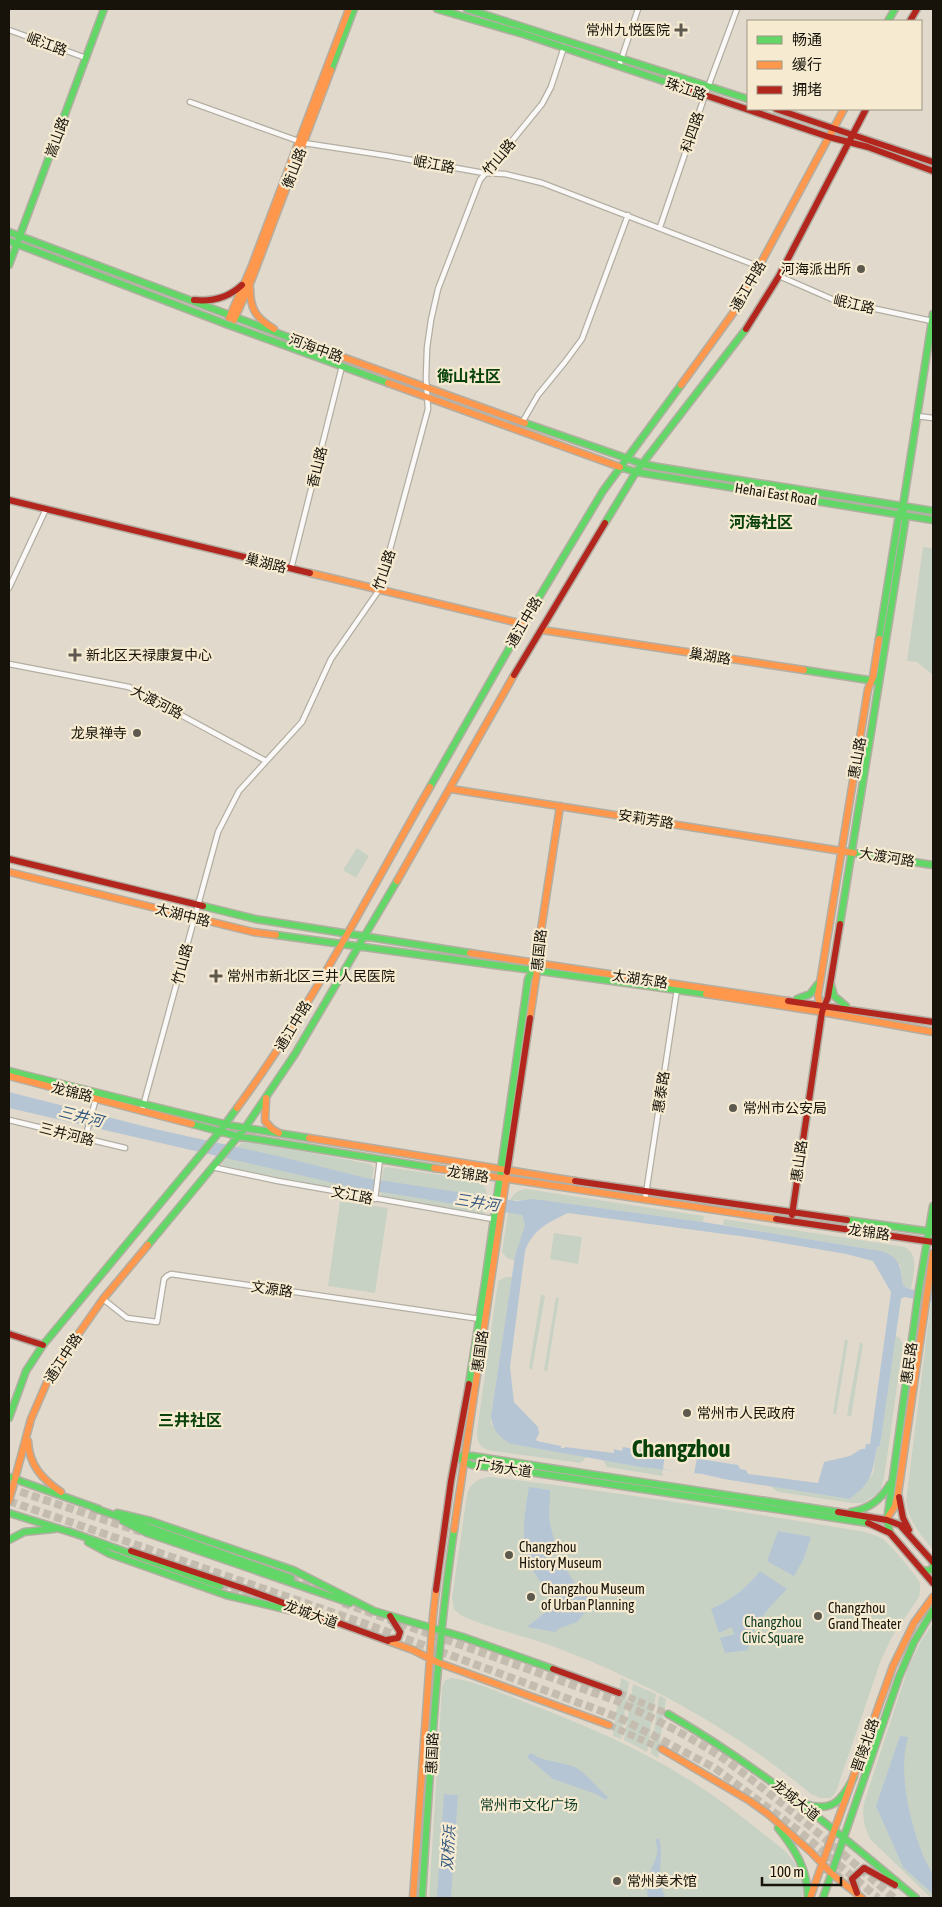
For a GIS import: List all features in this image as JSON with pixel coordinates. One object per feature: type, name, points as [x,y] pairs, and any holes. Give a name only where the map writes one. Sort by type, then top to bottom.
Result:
[{"type":"main road","name":"嵩山路","points":[[9,265],[104,9]]},
{"type":"main road","name":"衡山路","points":[[301,142],[349,9]]},
{"type":"main road","name":"衡山路","points":[[229,325],[354,9]]},
{"type":"main road","name":"珠江路","points":[[437,9],[564,48],[747,109]]},
{"type":"main road","name":"珠江路","points":[[467,9],[747,99]]},
{"type":"main road","points":[[889,20],[895,9]]},
{"type":"main road","points":[[911,20],[917,9]]},
{"type":"main road","name":"珠江路","points":[[749,110],[829,137],[868,147],[933,172]]},
{"type":"main road","points":[[779,110],[933,162]]},
{"type":"main road","name":"通江中路","points":[[9,1418],[26,1371],[43,1346],[221,1130],[270,1063],[301,1013],[523,624],[603,491],[736,308],[760,267],[843,110]]},
{"type":"main road","name":"通江中路","points":[[245,1128],[295,1054],[342,972],[365,938],[508,685],[636,472],[750,324],[779,276],[865,110]]},
{"type":"main road","name":"河海中路","points":[[9,232],[427,389],[626,458]]},
{"type":"main road","name":"河海中路","points":[[9,241],[229,325],[620,467]]},
{"type":"main road","points":[[186,299],[212,301],[223,299],[247,283]]},
{"type":"main road","points":[[247,283],[253,312],[259,320],[286,336]]},
{"type":"main road","name":"惠山路","points":[[791,1221],[822,1004],[830,982],[875,681],[932,333],[932,317]]},
{"type":"main road","name":"Hehai East Road","points":[[626,458],[642,464],[933,511]]},
{"type":"main road","name":"Hehai East Road","points":[[620,467],[636,472],[933,520]]},
{"type":"main road","name":"巢湖路","points":[[9,500],[523,624]]},
{"type":"main road","name":"巢湖路","points":[[542,630],[875,681]]},
{"type":"main road","name":"惠山路","points":[[822,1004],[818,995],[841,850],[868,689],[875,681]]},
{"type":"main road","name":"安莉芳路","points":[[451,788],[841,850]]},
{"type":"main road","name":"惠国路","points":[[422,1898],[438,1663],[446,1586],[482,1319],[508,1171],[535,968],[560,806]]},
{"type":"main road","name":"大渡河路","points":[[841,850],[933,865]]},
{"type":"main road","name":"太湖中路","points":[[9,859],[255,920],[347,933]]},
{"type":"main road","name":"太湖中路","points":[[9,872],[253,932],[339,945],[360,946]]},
{"type":"main road","name":"太湖东路","points":[[347,933],[365,938],[535,968]]},
{"type":"main road","name":"太湖东路","points":[[360,946],[822,1004],[933,1022]]},
{"type":"main road","points":[[413,1898],[432,1629],[456,1457],[482,1319],[493,1216],[528,979],[535,968]]},
{"type":"main road","points":[[790,1000],[805,997],[813,992],[820,981]]},
{"type":"main road","points":[[830,982],[834,996],[839,1002],[852,1009]]},
{"type":"main road","name":"太湖东路","points":[[678,987],[933,1032]]},
{"type":"main road","name":"龙锦路","points":[[9,1071],[143,1107],[238,1136],[499,1179],[930,1241]]},
{"type":"main road","name":"龙锦路","points":[[9,1076],[96,1098],[245,1128],[500,1170],[931,1232]]},
{"type":"main road","points":[[266,1097],[265,1120],[272,1130],[279,1133]]},
{"type":"main road","points":[[238,1136],[245,1128]]},
{"type":"main road","name":"通江中路","points":[[9,1501],[28,1429],[51,1373],[103,1299],[238,1136]]},
{"type":"main road","name":"惠民路","points":[[890,1533],[887,1520],[920,1289],[930,1241],[933,1206]]},
{"type":"main road","name":"惠民路","points":[[887,1520],[895,1506],[898,1494],[933,1253]]},
{"type":"main road","points":[[9,1334],[43,1346]]},
{"type":"main road","points":[[9,1412],[15,1400]]},
{"type":"main road","points":[[28,1429],[29,1454],[37,1472],[43,1479],[70,1497]]},
{"type":"main road","name":"广场大道","points":[[456,1457],[539,1465],[887,1520],[900,1525],[933,1561]]},
{"type":"main road","name":"广场大道","points":[[464,1459],[472,1465],[538,1473],[868,1523],[890,1533],[933,1583]]},
{"type":"main road","points":[[843,1512],[867,1508],[878,1501],[886,1493],[893,1476]]},
{"type":"main road","points":[[9,1477],[70,1497],[94,1508],[291,1578]]},
{"type":"main road","points":[[898,1494],[903,1518],[914,1540]]},
{"type":"main road","points":[[94,1508],[151,1521],[293,1570],[374,1611],[463,1637],[619,1693]]},
{"type":"main road","name":"龙城大道","points":[[94,1508],[147,1533],[374,1611]]},
{"type":"main road","name":"龙城大道","points":[[9,1513],[245,1589],[413,1650],[438,1663],[610,1725]]},
{"type":"main road","points":[[868,1523],[887,1520]]},
{"type":"main road","points":[[9,1540],[24,1532],[59,1529]]},
{"type":"main road","points":[[68,1531],[220,1586]]},
{"type":"main road","points":[[68,1531],[110,1554],[226,1595],[328,1619]]},
{"type":"main road","points":[[922,1570],[928,1571],[933,1568],[933,1561]]},
{"type":"main road","name":"晋陵北路","points":[[809,1898],[892,1669],[906,1637],[925,1606],[933,1598]]},
{"type":"main road","name":"晋陵北路","points":[[823,1898],[899,1677],[914,1642],[933,1610]]},
{"type":"main road","points":[[386,1640],[398,1638],[400,1632],[389,1616]]},
{"type":"main road","name":"龙城大道","points":[[668,1714],[699,1731],[753,1766],[844,1837],[913,1896]]},
{"type":"main road","name":"龙城大道","points":[[662,1749],[768,1814],[832,1874],[861,1897]]},
{"type":"main road","points":[[795,1800],[810,1806],[823,1807],[833,1805],[843,1798],[854,1777]]},
{"type":"main road","points":[[768,1814],[799,1857],[805,1871],[809,1898]]},
{"type":"main road","points":[[861,1897],[855,1891],[852,1879],[864,1868],[913,1896]]},
{"type":"street","points":[[619,66],[638,9]]},
{"type":"street","name":"科四路","points":[[660,227],[705,95],[737,9]]},
{"type":"street","name":"岷江路","points":[[9,30],[86,58]]},
{"type":"street","name":"竹山路","points":[[143,1107],[218,832],[239,791],[302,722],[331,659],[379,590],[428,409],[428,348],[431,320],[438,289],[480,180],[542,104],[551,87],[566,40]]},
{"type":"street","name":"岷江路","points":[[190,102],[301,142],[484,173],[505,174],[542,183],[760,267]]},
{"type":"street","points":[[522,421],[538,395],[582,339],[628,215]]},
{"type":"street","name":"岷江路","points":[[779,276],[834,300],[932,317]]},
{"type":"street","name":"香山路","points":[[291,569],[342,366]]},
{"type":"street","points":[[917,416],[933,418]]},
{"type":"street","points":[[9,588],[46,509]]},
{"type":"street","name":"大渡河路","points":[[9,664],[129,687],[266,761]]},
{"type":"street","name":"惠泰路","points":[[645,1200],[678,987]]},
{"type":"street","points":[[85,1139],[96,1098]]},
{"type":"street","name":"三井河路","points":[[9,1120],[125,1148]]},
{"type":"street","points":[[375,1199],[380,1159]]},
{"type":"street","name":"文江路","points":[[212,1167],[375,1199],[493,1216]]},
{"type":"street","name":"文源路","points":[[103,1299],[127,1318],[158,1322],[164,1279],[171,1274],[482,1319]]},
{"type":"green space","points":[[933,546],[933,675],[917,662],[907,661],[923,547],[931,548]]},
{"type":"green space","points":[[357,848],[369,856],[356,878],[343,870]]},
{"type":"green space","points":[[249,1141],[370,1164],[374,1168],[370,1193],[366,1195],[223,1166],[222,1163],[241,1143]]},
{"type":"green space","points":[[386,1167],[475,1180],[486,1189],[486,1212],[483,1214],[383,1197],[380,1193],[383,1170]]},
{"type":"green space","points":[[526,1189],[704,1216],[703,1222],[549,1201],[510,1200],[516,1192]]},
{"type":"green space","points":[[340,1201],[388,1208],[375,1293],[328,1286]]},
{"type":"green space","points":[[508,1212],[522,1215],[525,1225],[515,1260],[508,1259],[502,1252]]},
{"type":"green space","points":[[724,1219],[905,1247],[913,1255],[914,1261],[911,1290],[903,1285],[900,1265],[881,1251],[723,1225]]},
{"type":"green space","points":[[554,1233],[582,1237],[578,1264],[550,1259]]},
{"type":"green space","points":[[506,1277],[512,1277],[491,1424],[511,1444],[586,1457],[581,1463],[493,1451],[485,1449],[480,1445],[477,1431],[498,1281]]},
{"type":"green space","points":[[541,1294],[545,1296],[532,1370],[529,1368]]},
{"type":"green space","points":[[556,1297],[559,1298],[547,1372],[544,1370]]},
{"type":"green space","points":[[931,1302],[933,1302],[933,1550],[912,1522],[906,1501]]},
{"type":"green space","points":[[895,1336],[899,1337],[903,1344],[884,1479],[880,1492],[863,1503],[851,1503],[778,1492],[770,1486],[849,1499],[873,1474],[877,1447],[880,1446]]},
{"type":"green space","points":[[845,1339],[848,1341],[836,1415],[833,1413]]},
{"type":"green space","points":[[860,1342],[863,1344],[851,1417],[847,1415]]},
{"type":"green space","points":[[603,1460],[662,1468],[663,1476],[607,1467]]},
{"type":"green space","name":"Changzhou Civic Square","points":[[491,1477],[676,1502],[860,1531],[883,1539],[919,1581],[919,1597],[892,1637],[881,1660],[836,1792],[831,1798],[820,1798],[811,1794],[782,1771],[723,1730],[692,1711],[628,1678],[548,1644],[485,1625],[460,1615],[454,1609],[452,1598],[467,1495],[476,1482],[482,1478]]},
{"type":"green space","points":[[933,1623],[933,1898],[931,1898],[871,1840],[865,1827],[863,1813],[864,1803],[908,1668],[921,1641]]},
{"type":"green space","name":"常州市文化广场","points":[[451,1678],[480,1685],[601,1733],[649,1757],[696,1784],[735,1811],[784,1850],[800,1872],[803,1885],[802,1898],[429,1898],[442,1687],[444,1681]]},
{"type":"green space","points":[[621,1678],[629,1682],[621,1739],[613,1736]]},
{"type":"green space","points":[[633,1684],[656,1694],[647,1752],[624,1740]]},
{"type":"green space","points":[[659,1695],[666,1699],[658,1758],[651,1754]]},
{"type":"water","name":"三井河","points":[[9,1092],[155,1129],[366,1178],[517,1201],[531,1199],[549,1201],[703,1222],[881,1251],[896,1260],[903,1285],[909,1289],[933,1293],[933,1302],[904,1297],[901,1299],[880,1446],[877,1447],[872,1471],[867,1483],[849,1499],[702,1474],[641,1467],[511,1444],[497,1433],[491,1416],[515,1256],[525,1225],[522,1215],[351,1187],[9,1108]],"holes":[[[568,1213],[754,1238],[846,1254],[873,1261],[891,1292],[870,1444],[866,1444],[865,1449],[861,1449],[850,1456],[824,1462],[818,1483],[748,1474],[746,1470],[740,1469],[738,1465],[623,1447],[622,1451],[614,1449],[614,1453],[561,1448],[561,1446],[537,1441],[538,1427],[514,1402],[510,1367],[525,1251],[528,1243],[537,1232]]]},
{"type":"water","points":[[529,1487],[550,1490],[549,1519],[557,1553],[531,1567],[524,1537]]},
{"type":"water","points":[[778,1531],[811,1537],[804,1558],[794,1576],[767,1561]]},
{"type":"water","points":[[559,1558],[576,1585],[593,1603],[577,1622],[560,1628],[555,1632],[527,1627],[556,1604],[533,1571]]},
{"type":"water","points":[[760,1571],[787,1589],[757,1624],[748,1650],[725,1653],[720,1638],[735,1634],[731,1627],[719,1633],[711,1609],[738,1593]]},
{"type":"water","points":[[900,1736],[908,1737],[904,1764],[906,1794],[922,1854],[932,1875],[933,1894],[903,1867],[876,1806]]},
{"type":"water","points":[[531,1753],[541,1758],[577,1768],[608,1797],[606,1800],[596,1794],[553,1779],[527,1757]]},
{"type":"water","name":"双桥浜","points":[[444,1794],[458,1795],[451,1898],[437,1898]]},
{"type":"water","points":[[659,1838],[661,1846],[660,1876],[662,1891],[666,1898],[648,1898],[648,1878],[657,1855],[655,1840]]},
{"type":"pier","points":[[665,1453],[697,1458],[694,1474],[663,1469]]},
{"type":"tunnel","points":[[9,1488],[141,1532]]},
{"type":"tunnel","points":[[9,1501],[369,1625],[620,1718],[715,1768],[799,1831],[878,1898]]},
{"type":"tunnel","points":[[291,1578],[329,1591]]},
{"type":"tunnel","points":[[220,1586],[268,1601]]},
{"type":"tunnel","points":[[343,1603],[617,1701],[672,1728],[712,1751],[746,1775],[894,1898]]},
{"type":"tunnel","points":[[619,1693],[668,1714]]},
{"type":"tunnel","points":[[609,1725],[662,1749]]},
{"type":"tunnel","points":[[820,1855],[842,1880]]},
{"type":"traffic: fast","points":[[9,265],[104,9]]},
{"type":"traffic: fast","points":[[331,70],[354,9]]},
{"type":"traffic: fast","points":[[437,9],[523,34],[690,90]]},
{"type":"traffic: fast","points":[[467,9],[747,99]]},
{"type":"traffic: fast","points":[[889,20],[895,9]]},
{"type":"traffic: fast","points":[[9,232],[301,342]]},
{"type":"traffic: fast","points":[[9,241],[226,324],[388,383]]},
{"type":"traffic: fast","points":[[879,639],[899,514],[903,506],[933,314]]},
{"type":"traffic: fast","points":[[605,523],[636,472],[746,329]]},
{"type":"traffic: fast","points":[[430,787],[523,624],[603,491],[681,385]]},
{"type":"traffic: fast","points":[[525,423],[626,458]]},
{"type":"traffic: fast","points":[[626,458],[658,467],[933,511]]},
{"type":"traffic: fast","points":[[620,467],[636,472],[933,520]]},
{"type":"traffic: fast","points":[[840,924],[905,522],[903,506]]},
{"type":"traffic: fast","points":[[804,670],[875,681]]},
{"type":"traffic: fast","points":[[854,853],[933,865]]},
{"type":"traffic: fast","points":[[148,1245],[245,1128],[295,1054],[397,881]]},
{"type":"traffic: fast","points":[[203,906],[255,919],[470,953]]},
{"type":"traffic: fast","points":[[276,935],[706,994]]},
{"type":"traffic: fast","points":[[469,1384],[528,979],[536,963]]},
{"type":"traffic: fast","points":[[797,999],[810,994],[818,984]]},
{"type":"traffic: fast","points":[[831,985],[834,996],[846,1006]]},
{"type":"traffic: fast","points":[[9,1071],[233,1126],[309,1138]]},
{"type":"traffic: fast","points":[[9,1418],[26,1371],[43,1345],[221,1130],[237,1108]]},
{"type":"traffic: fast","points":[[192,1124],[237,1136],[434,1168]]},
{"type":"traffic: fast","points":[[890,1533],[887,1520],[919,1289],[933,1206]]},
{"type":"traffic: fast","points":[[847,1220],[933,1232]]},
{"type":"traffic: fast","points":[[462,1456],[838,1512]]},
{"type":"traffic: fast","points":[[462,1460],[472,1465],[868,1523]]},
{"type":"traffic: fast","points":[[9,1477],[99,1509]]},
{"type":"traffic: fast","points":[[851,1512],[863,1509],[874,1503],[883,1495],[890,1484]]},
{"type":"traffic: fast","points":[[94,1508],[291,1578]]},
{"type":"traffic: fast","points":[[9,1513],[73,1533]]},
{"type":"traffic: fast","points":[[117,1513],[151,1521],[293,1570],[374,1611],[463,1637],[553,1669]]},
{"type":"traffic: fast","points":[[123,1521],[147,1533],[350,1603]]},
{"type":"traffic: fast","points":[[9,1540],[24,1532],[54,1529]]},
{"type":"traffic: fast","points":[[422,1898],[438,1668],[454,1530]]},
{"type":"traffic: fast","points":[[68,1531],[220,1586]]},
{"type":"traffic: fast","points":[[88,1542],[110,1554],[226,1595],[293,1611]]},
{"type":"traffic: fast","points":[[922,1570],[928,1571],[933,1568],[933,1561]]},
{"type":"traffic: fast","points":[[823,1898],[899,1677],[914,1642],[933,1610]]},
{"type":"traffic: fast","points":[[668,1714],[734,1755],[765,1777],[857,1848],[916,1898]]},
{"type":"traffic: fast","points":[[805,1804],[823,1807],[836,1803],[854,1777]]},
{"type":"traffic: fast","points":[[778,1828],[790,1844],[803,1869],[808,1898]]},
{"type":"traffic: slow","points":[[229,318],[251,268],[349,9]]},
{"type":"traffic: slow","points":[[234,320],[250,284],[331,70]]},
{"type":"traffic: slow","points":[[681,385],[736,309],[843,110]]},
{"type":"traffic: slow","points":[[250,288],[251,302],[255,312],[258,317],[274,329]]},
{"type":"traffic: slow","points":[[301,342],[525,423]]},
{"type":"traffic: slow","points":[[388,383],[620,467]]},
{"type":"traffic: slow","points":[[310,573],[523,624]]},
{"type":"traffic: slow","points":[[542,630],[804,670]]},
{"type":"traffic: slow","points":[[820,1007],[818,995],[868,689],[873,677],[879,639]]},
{"type":"traffic: slow","points":[[397,881],[514,675]]},
{"type":"traffic: slow","points":[[237,1108],[290,1031],[430,787]]},
{"type":"traffic: slow","points":[[451,789],[854,853]]},
{"type":"traffic: slow","points":[[530,1018],[537,971],[536,963],[560,806]]},
{"type":"traffic: slow","points":[[9,872],[253,932],[276,935]]},
{"type":"traffic: slow","points":[[470,953],[788,1001]]},
{"type":"traffic: slow","points":[[706,994],[933,1032]]},
{"type":"traffic: slow","points":[[9,1076],[192,1124]]},
{"type":"traffic: slow","points":[[266,1098],[265,1121],[272,1129],[279,1133]]},
{"type":"traffic: slow","points":[[309,1138],[575,1181]]},
{"type":"traffic: slow","points":[[434,1168],[776,1219]]},
{"type":"traffic: slow","points":[[454,1530],[507,1172]]},
{"type":"traffic: slow","points":[[9,1501],[31,1419],[51,1373],[103,1299],[148,1245]]},
{"type":"traffic: slow","points":[[888,1517],[895,1506],[898,1494],[933,1253]]},
{"type":"traffic: slow","points":[[28,1441],[31,1457],[38,1471],[61,1492]]},
{"type":"traffic: slow","points":[[413,1898],[436,1590]]},
{"type":"traffic: slow","points":[[810,1898],[893,1666],[914,1623],[933,1597]]},
{"type":"traffic: slow","points":[[388,1641],[413,1650],[439,1663],[609,1725]]},
{"type":"traffic: slow","points":[[662,1749],[750,1801],[768,1814],[811,1852],[832,1874],[862,1898]]},
{"type":"traffic: jam","points":[[911,20],[917,9]]},
{"type":"traffic: jam","points":[[690,90],[747,109]]},
{"type":"traffic: jam","points":[[749,110],[829,137],[868,147],[933,171]]},
{"type":"traffic: jam","points":[[779,110],[933,162]]},
{"type":"traffic: jam","points":[[746,329],[779,276],[865,110]]},
{"type":"traffic: jam","points":[[194,300],[220,298],[242,285]]},
{"type":"traffic: jam","points":[[9,500],[310,573]]},
{"type":"traffic: jam","points":[[514,675],[605,523]]},
{"type":"traffic: jam","points":[[9,859],[203,906]]},
{"type":"traffic: jam","points":[[792,1215],[822,1012],[828,997],[840,924]]},
{"type":"traffic: jam","points":[[788,1001],[933,1022]]},
{"type":"traffic: jam","points":[[507,1172],[530,1018]]},
{"type":"traffic: jam","points":[[575,1181],[847,1220]]},
{"type":"traffic: jam","points":[[776,1219],[933,1242]]},
{"type":"traffic: jam","points":[[9,1334],[43,1345]]},
{"type":"traffic: jam","points":[[436,1590],[451,1481],[469,1384]]},
{"type":"traffic: jam","points":[[899,1497],[903,1518],[909,1530]]},
{"type":"traffic: jam","points":[[838,1512],[887,1520],[900,1525],[933,1562]]},
{"type":"traffic: jam","points":[[868,1523],[890,1533],[933,1583]]},
{"type":"traffic: jam","points":[[131,1551],[245,1589],[388,1641]]},
{"type":"traffic: jam","points":[[386,1640],[398,1638],[400,1632],[390,1616]]},
{"type":"traffic: jam","points":[[553,1669],[619,1693]]},
{"type":"traffic: jam","points":[[857,1893],[852,1879],[864,1868],[895,1885]]},
{"type":"place","name":"常州九悦医院","points":[[681,30]]},
{"type":"place","name":"河海派出所","points":[[861,269]]},
{"type":"place","name":"新北区天禄康复中心","points":[[75,655]]},
{"type":"place","name":"龙泉禅寺","points":[[137,733]]},
{"type":"place","name":"常州市新北区三井人民医院","points":[[216,976]]},
{"type":"place","name":"常州市公安局","points":[[733,1108]]},
{"type":"place","name":"常州市人民政府","points":[[687,1413]]},
{"type":"place","name":"Changzhou History Museum","points":[[509,1555]]},
{"type":"place","name":"Changzhou Museum of Urban Planning","points":[[531,1597]]},
{"type":"place","name":"Changzhou Grand Theater","points":[[818,1616]]},
{"type":"place","name":"常州美术馆","points":[[617,1881]]},
{"type":"district","name":"衡山社区","points":[[469,376]]},
{"type":"district","name":"河海社区","points":[[761,522]]},
{"type":"district","name":"三井社区","points":[[190,1420]]},
{"type":"district","name":"Changzhou","points":[[681,1448]]}]
